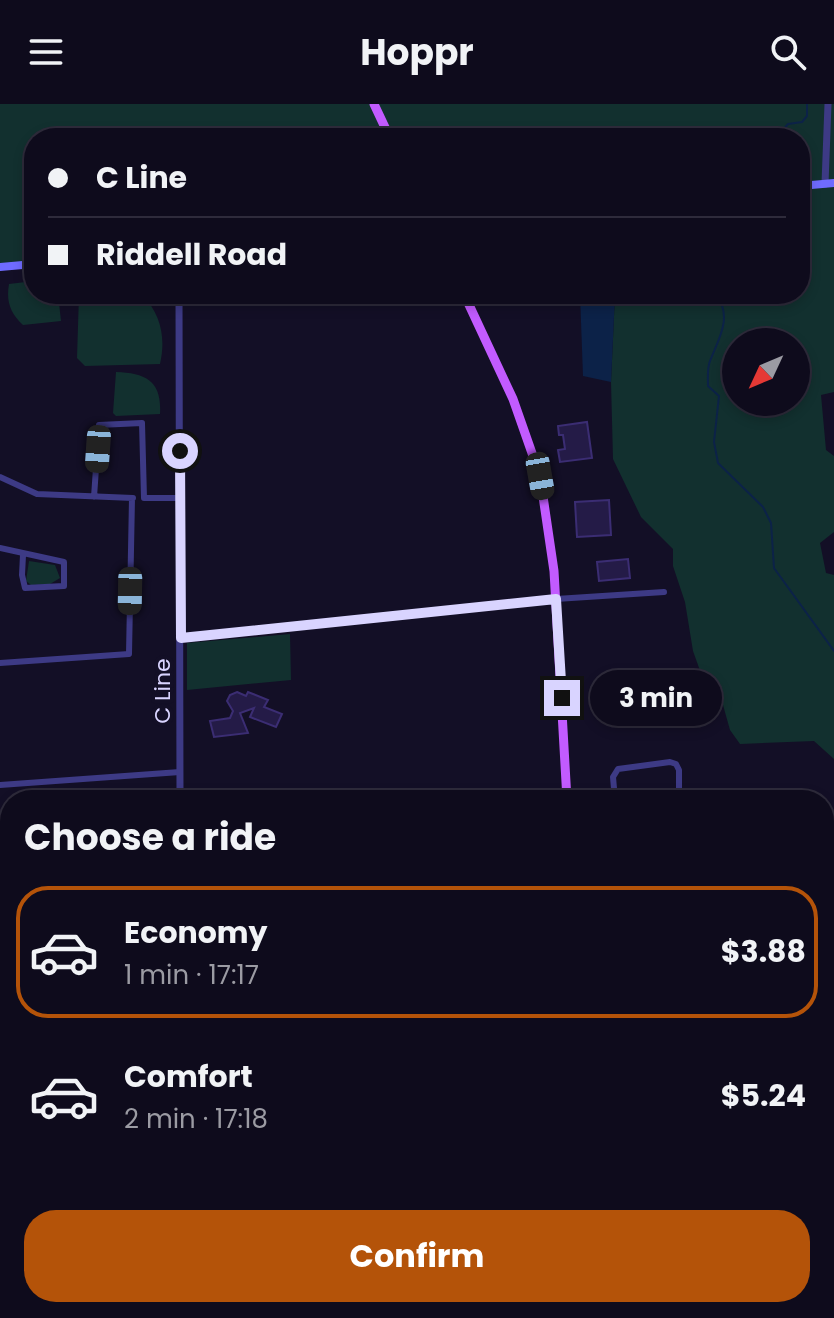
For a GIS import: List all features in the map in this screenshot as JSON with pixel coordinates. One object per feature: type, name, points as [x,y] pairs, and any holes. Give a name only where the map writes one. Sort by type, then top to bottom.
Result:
[{"type":"main road","points":[[374,104],[385,128]]},
{"type":"main road","points":[[810,185],[830,183]]},
{"type":"main road","points":[[0,267],[24,265]]},
{"type":"main road","points":[[469,304],[513,399],[540,476],[556,599],[566,790]]},
{"type":"street","points":[[828,104],[830,183]]},
{"type":"street","name":"C Line","points":[[179,304],[180,790]]},
{"type":"street","points":[[94,497],[99,425],[142,423],[144,498]]},
{"type":"street","points":[[0,477],[37,494],[179,498]]},
{"type":"street","points":[[0,663],[129,654],[132,498]]},
{"type":"street","points":[[0,548],[64,562],[64,586],[25,588],[23,555]]},
{"type":"street","points":[[181,638],[556,599],[664,592]]},
{"type":"street","points":[[614,790],[613,777],[618,769],[673,762],[679,770],[679,790]]},
{"type":"street","points":[[0,785],[180,772]]},
{"type":"green space","points":[[0,104],[834,104],[834,392],[821,395],[826,450],[834,456],[834,532],[820,543],[826,573],[834,575],[834,759],[814,741],[740,744],[730,730],[723,705],[708,693],[693,651],[685,602],[673,566],[673,549],[641,517],[613,459],[611,382],[615,304],[810,304],[810,128],[24,128],[24,265],[0,271]]},
{"type":"green space","points":[[24,282],[24,304],[59,304],[61,321],[23,325],[10,306],[9,284]]},
{"type":"green space","points":[[79,304],[150,304],[154,310],[162,345],[160,364],[85,366],[77,358]]},
{"type":"green space","points":[[116,372],[136,374],[150,381],[158,394],[160,414],[116,416],[113,413]]},
{"type":"green space","points":[[29,561],[55,565],[60,578],[50,584],[31,585],[26,581]]},
{"type":"green space","points":[[290,634],[291,680],[187,690],[187,643]]},
{"type":"water","points":[[580,304],[615,304],[611,382],[583,376]]},
{"type":"building","points":[[587,422],[592,458],[560,462],[558,450],[565,449],[558,426]]},
{"type":"building","points":[[609,500],[611,535],[577,537],[575,502]]},
{"type":"building","points":[[628,559],[630,578],[599,581],[597,562]]},
{"type":"building","points":[[237,692],[246,696],[248,692],[268,700],[264,707],[282,714],[276,727],[250,717],[254,708],[240,713],[248,733],[214,737],[210,721],[230,718],[233,711],[227,701],[230,695]]},
{"type":"waterway","points":[[785,128],[788,124],[802,122],[807,116],[807,104]]},
{"type":"waterway","points":[[721,304],[724,319],[708,376],[708,386],[719,396],[714,442],[718,463],[763,507],[771,523],[774,568],[834,651]]},
{"type":"route","points":[[180,451],[181,638],[556,599],[562,698]]}]
